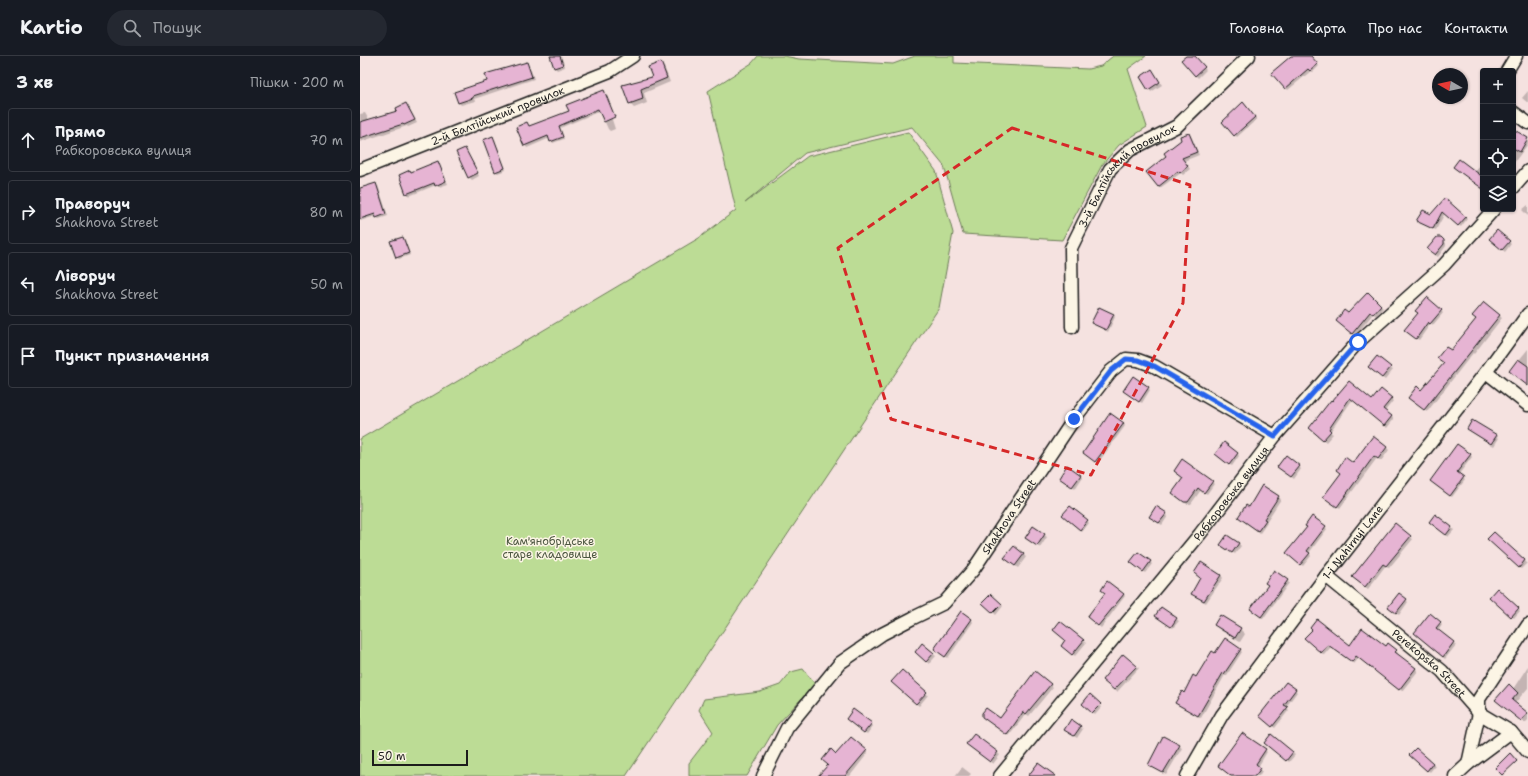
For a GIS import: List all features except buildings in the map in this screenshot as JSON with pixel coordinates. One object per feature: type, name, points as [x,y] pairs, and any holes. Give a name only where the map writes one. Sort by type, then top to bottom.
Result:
[{"type":"street","name":"2-й Балтійський провулок","points":[[360,170],[610,71],[633,56]]},
{"type":"street","name":"3-й Балтійський провулок","points":[[1072,327],[1071,248],[1110,169],[1130,150],[1177,126],[1249,56]]},
{"type":"street","points":[[1509,68],[1516,56]]},
{"type":"street","points":[[1516,114],[1528,123]]},
{"type":"street","points":[[1516,185],[1528,171]]},
{"type":"street","name":"Рабкоровська вулиця","points":[[1000,776],[1200,534],[1275,436],[1358,342],[1444,265],[1491,212]]},
{"type":"street","name":"1-i Nahirnyi Lane","points":[[1187,776],[1222,715],[1326,576],[1486,372],[1528,314]]},
{"type":"street","name":"Shakhova Street","points":[[763,776],[787,728],[840,663],[882,634],[944,603],[973,570],[1074,419],[1111,371],[1126,359],[1138,360],[1154,366],[1275,436]]},
{"type":"street","points":[[1486,372],[1528,405]]},
{"type":"street","name":"Perekopska Street","points":[[1326,576],[1442,671],[1479,713],[1511,732],[1528,752]]},
{"type":"street","points":[[1468,764],[1479,713],[1479,699],[1528,626]]},
{"type":"street","points":[[1455,776],[1468,764],[1511,732]]},
{"type":"highlighted area","points":[[1012,128],[1190,185],[1183,303],[1091,475],[891,419],[838,248]]},
{"type":"green space","name":"Кам'янобрідське старе кладовище","points":[[758,56],[784,56],[799,59],[893,64],[915,56],[954,56],[954,63],[1088,69],[1101,66],[1113,56],[1146,56],[1128,69],[1147,127],[1119,145],[1102,165],[1062,240],[963,234],[944,166],[912,127],[805,153],[745,203],[808,156],[908,132],[936,171],[953,233],[939,308],[626,776],[360,776],[360,439],[699,238],[736,210],[708,91],[752,63]]},
{"type":"green space","points":[[803,669],[815,684],[777,725],[747,776],[689,776],[689,763],[713,732],[699,710],[704,699],[760,692],[780,685],[791,672]]},
{"type":"route","points":[[1074,419],[1111,371],[1126,359],[1138,360],[1154,366],[1275,436],[1358,342]]}]
